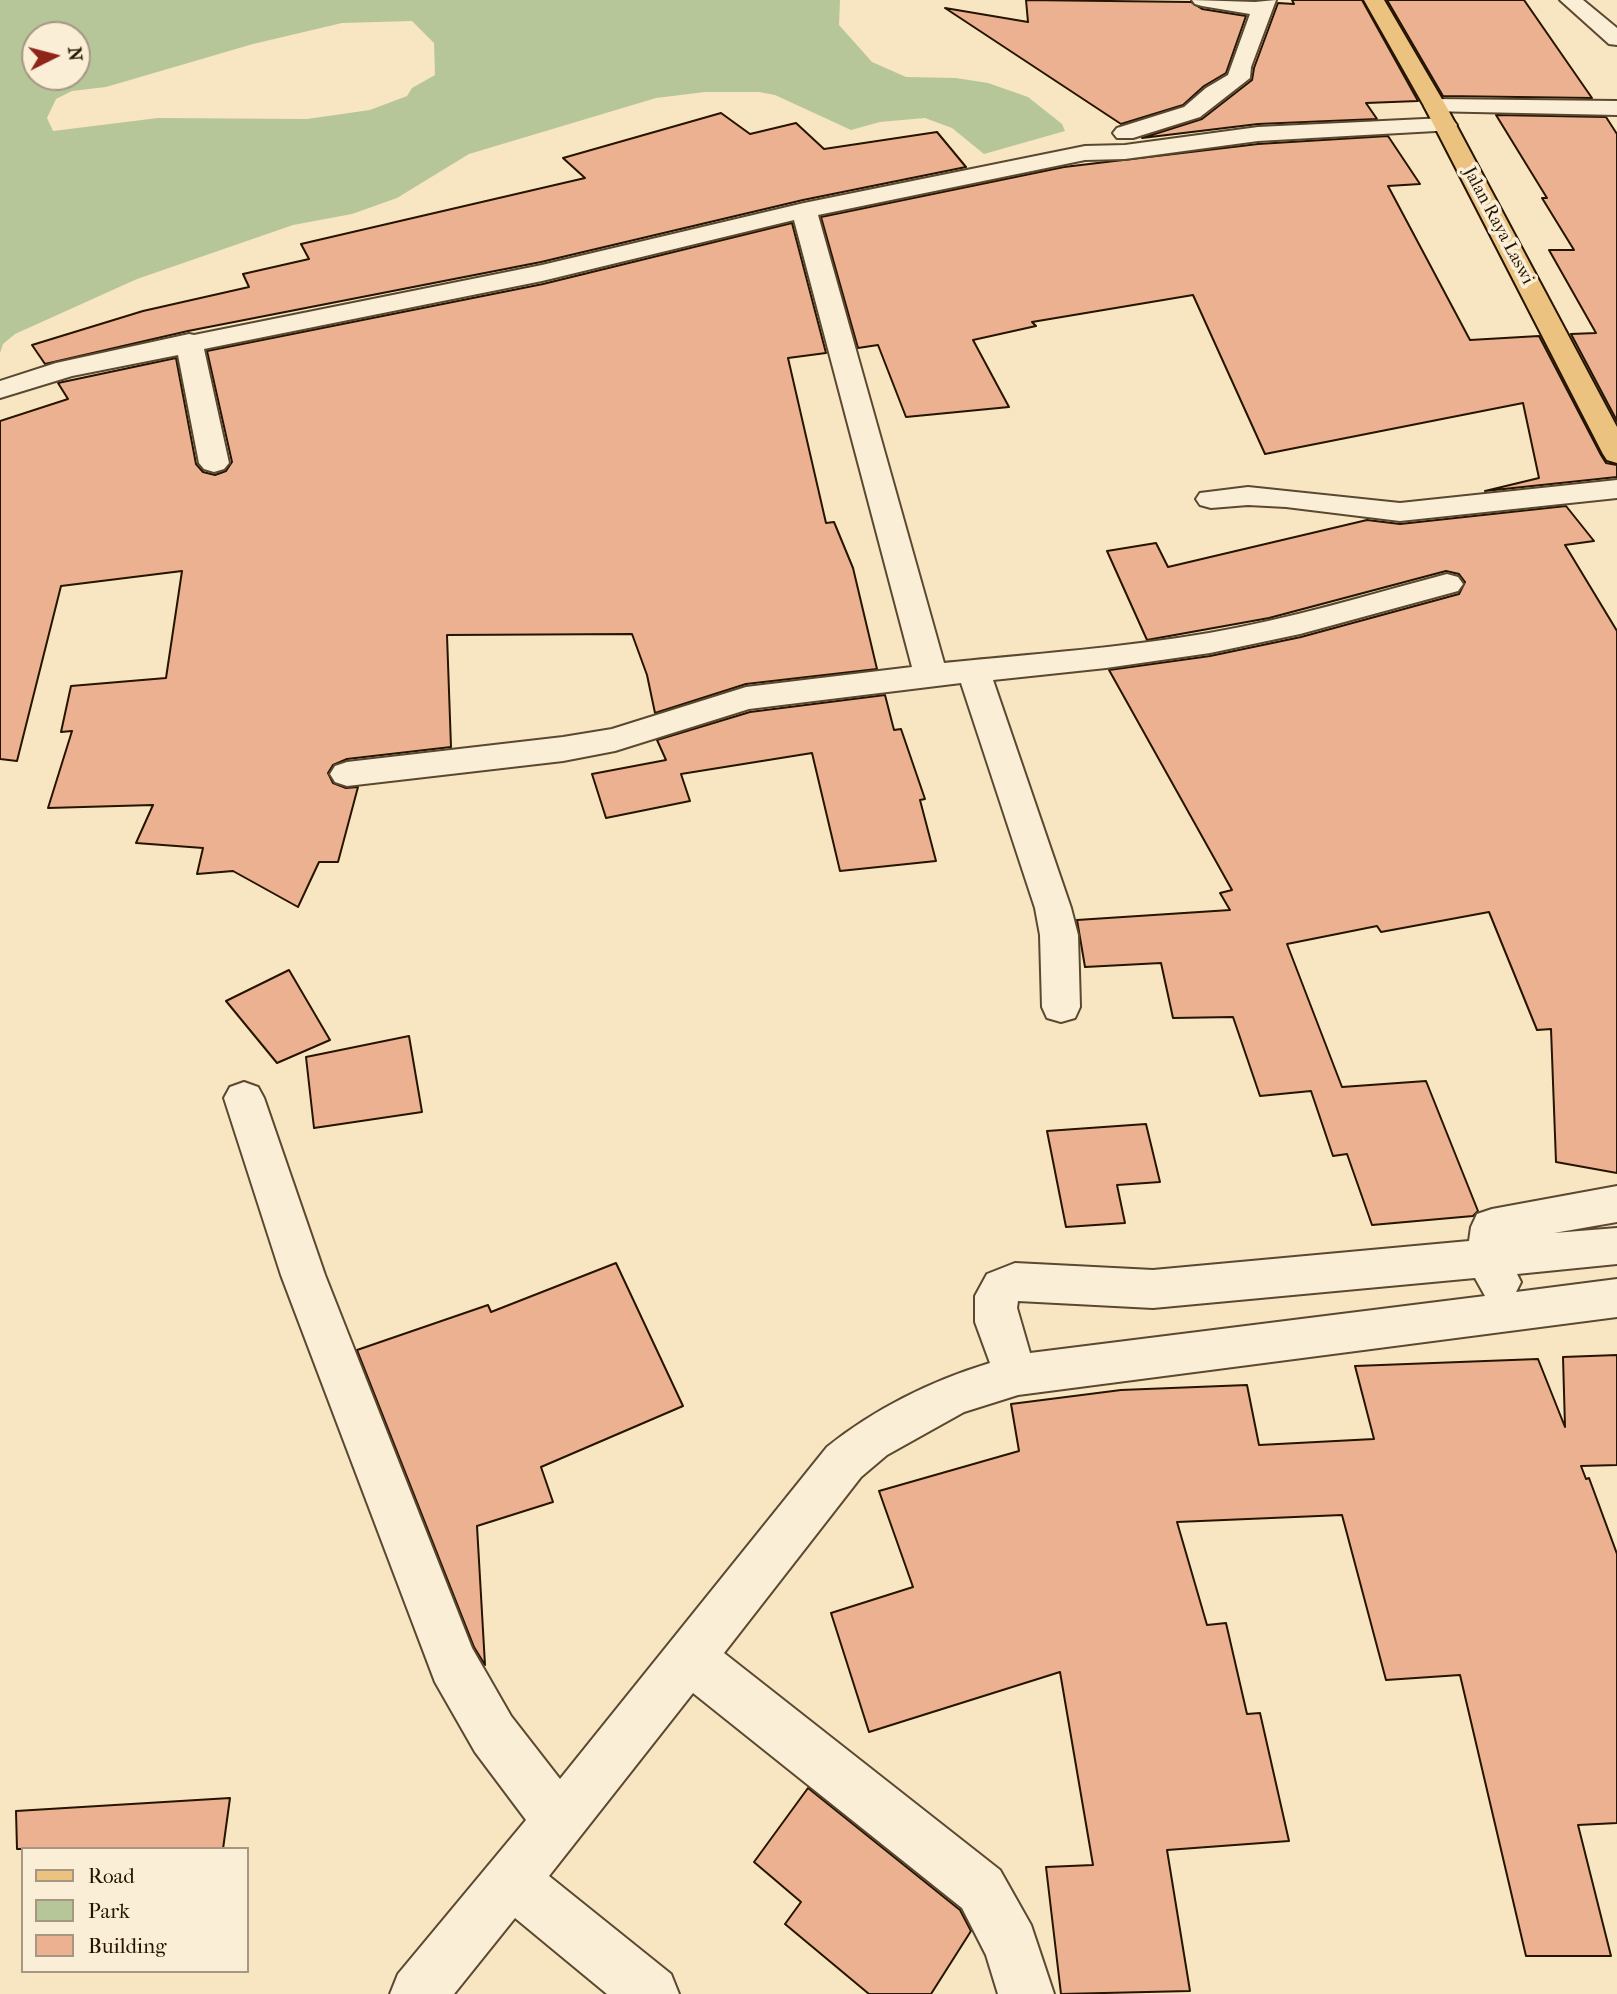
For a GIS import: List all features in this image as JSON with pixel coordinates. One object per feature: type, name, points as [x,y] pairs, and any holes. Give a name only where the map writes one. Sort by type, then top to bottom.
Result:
[{"type":"main road","name":"Jalan Raya Laswi","points":[[1374,0],[1440,116],[1617,454]]},
{"type":"street","points":[[1085,153],[1121,134],[1192,112],[1214,93],[1239,78],[1240,66],[1265,5],[1202,0]]},
{"type":"street","points":[[1570,0],[1617,39]]},
{"type":"street","points":[[0,390],[66,369],[189,342],[542,272],[804,210],[1085,153],[1125,152],[1270,133],[1440,116],[1617,108]]},
{"type":"street","points":[[804,210],[931,675]]},
{"type":"street","points":[[189,342],[214,463]]},
{"type":"street","points":[[1211,499],[1248,496],[1286,498],[1401,512],[1617,489]]},
{"type":"street","points":[[347,774],[572,748],[628,737],[746,698],[973,670],[1090,660],[1208,643],[1311,622],[1447,584]]},
{"type":"street","points":[[973,670],[1053,908],[1059,935],[1061,1007]]},
{"type":"street","points":[[244,1098],[303,1275],[453,1664],[493,1734],[560,1821]]},
{"type":"street","points":[[1499,1286],[1492,1227],[1617,1204]]},
{"type":"street","points":[[418,1994],[560,1821],[844,1462],[871,1440],[952,1395],[1015,1369],[1499,1286],[1617,1246]]},
{"type":"street","points":[[1015,1369],[993,1306],[997,1289],[1004,1284],[1015,1282],[1153,1289],[1499,1286],[1617,1298]]},
{"type":"street","points":[[690,1658],[981,1889],[1011,1945],[1026,1994]]},
{"type":"street","points":[[510,1879],[651,1994]]},
{"type":"green space","points":[[0,0],[840,0],[839,25],[872,62],[906,77],[956,78],[988,83],[1028,97],[1062,124],[1065,131],[984,154],[952,128],[925,118],[880,122],[851,130],[775,95],[759,92],[705,92],[656,98],[469,154],[397,198],[352,214],[293,225],[137,279],[15,334],[3,344],[0,353]],"holes":[[[21,21],[91,21],[91,89],[106,87],[253,44],[342,23],[412,21],[434,43],[435,75],[412,88],[407,96],[370,110],[307,119],[158,118],[53,131],[47,118],[56,99],[72,91],[21,91]]]},
{"type":"building","points":[[1026,0],[1191,2],[1202,9],[1246,16],[1226,73],[1204,86],[1183,105],[1121,124],[945,8],[1028,22]]},
{"type":"building","points":[[1292,0],[1362,0],[1418,101],[1366,103],[1377,119],[1258,124],[1142,138],[1202,119],[1252,80],[1278,3],[1294,4]]},
{"type":"building","points":[[1387,0],[1524,0],[1592,98],[1443,96]]},
{"type":"building","points":[[721,113],[750,134],[796,123],[824,149],[937,132],[966,167],[803,200],[541,262],[188,331],[45,364],[32,345],[143,311],[249,287],[243,274],[309,259],[301,244],[585,178],[563,158]]},
{"type":"building","points":[[1496,115],[1606,117],[1617,134],[1617,421],[1571,334],[1596,333],[1549,250],[1574,250],[1542,198],[1547,198]]},
{"type":"building","points":[[1388,136],[1420,184],[1388,186],[1470,340],[1539,336],[1601,455],[1606,463],[1617,465],[1617,477],[1485,491],[1539,478],[1523,403],[1265,454],[1193,295],[1032,322],[1036,326],[973,340],[1009,407],[906,417],[878,345],[858,348],[821,217],[1064,167],[1258,144]]},
{"type":"building","points":[[792,223],[826,353],[788,358],[826,523],[834,522],[853,568],[877,669],[746,684],[655,713],[647,675],[632,634],[447,635],[451,747],[347,759],[333,765],[328,773],[333,783],[346,788],[358,787],[338,862],[319,862],[298,907],[233,871],[197,874],[203,848],[136,843],[153,805],[48,808],[72,731],[61,732],[71,686],[166,678],[182,571],[61,586],[17,761],[0,759],[0,421],[68,399],[58,383],[176,358],[196,464],[203,472],[215,475],[226,471],[232,462],[207,351],[543,284]]},
{"type":"building","points":[[1566,506],[1594,541],[1565,545],[1617,631],[1617,1173],[1556,1162],[1551,1029],[1537,1030],[1489,912],[1381,932],[1377,926],[1287,944],[1342,1087],[1426,1081],[1478,1211],[1473,1216],[1372,1225],[1347,1154],[1333,1156],[1311,1091],[1260,1096],[1233,1017],[1173,1018],[1161,963],[1085,967],[1077,920],[1230,910],[1220,893],[1232,890],[1109,670],[1210,656],[1301,637],[1459,594],[1465,582],[1459,574],[1446,571],[1269,618],[1147,640],[1107,551],[1156,543],[1168,567],[1367,520],[1400,524]]},
{"type":"building","points":[[885,695],[894,730],[901,729],[925,799],[920,800],[936,861],[840,871],[812,753],[681,774],[690,801],[606,818],[592,774],[666,760],[657,740],[750,712]]},
{"type":"building","points":[[289,970],[330,1040],[277,1063],[226,1001]]},
{"type":"building","points":[[409,1036],[422,1112],[314,1128],[306,1057]]},
{"type":"building","points":[[1146,1124],[1160,1182],[1117,1185],[1125,1223],[1066,1227],[1047,1131]]},
{"type":"building","points":[[616,1263],[683,1406],[541,1467],[553,1502],[477,1526],[485,1665],[474,1647],[357,1350],[488,1305],[491,1312]]},
{"type":"building","points":[[1617,1355],[1617,1465],[1581,1466],[1586,1479],[1589,1478],[1617,1554],[1617,1823],[1578,1825],[1611,1956],[1526,1956],[1460,1675],[1386,1680],[1342,1515],[1177,1522],[1207,1625],[1226,1623],[1247,1714],[1260,1713],[1289,1841],[1167,1850],[1190,1991],[1061,1994],[1046,1867],[1093,1865],[1060,1672],[869,1732],[831,1613],[913,1587],[879,1491],[1019,1451],[1011,1404],[1121,1390],[1247,1385],[1259,1445],[1374,1439],[1355,1366],[1538,1359],[1565,1427],[1563,1357]]},
{"type":"building","points":[[808,1788],[960,1910],[971,1931],[931,1994],[869,1994],[785,1924],[801,1902],[754,1862]]},
{"type":"building","points":[[230,1798],[223,1847],[17,1849],[16,1811]]}]
